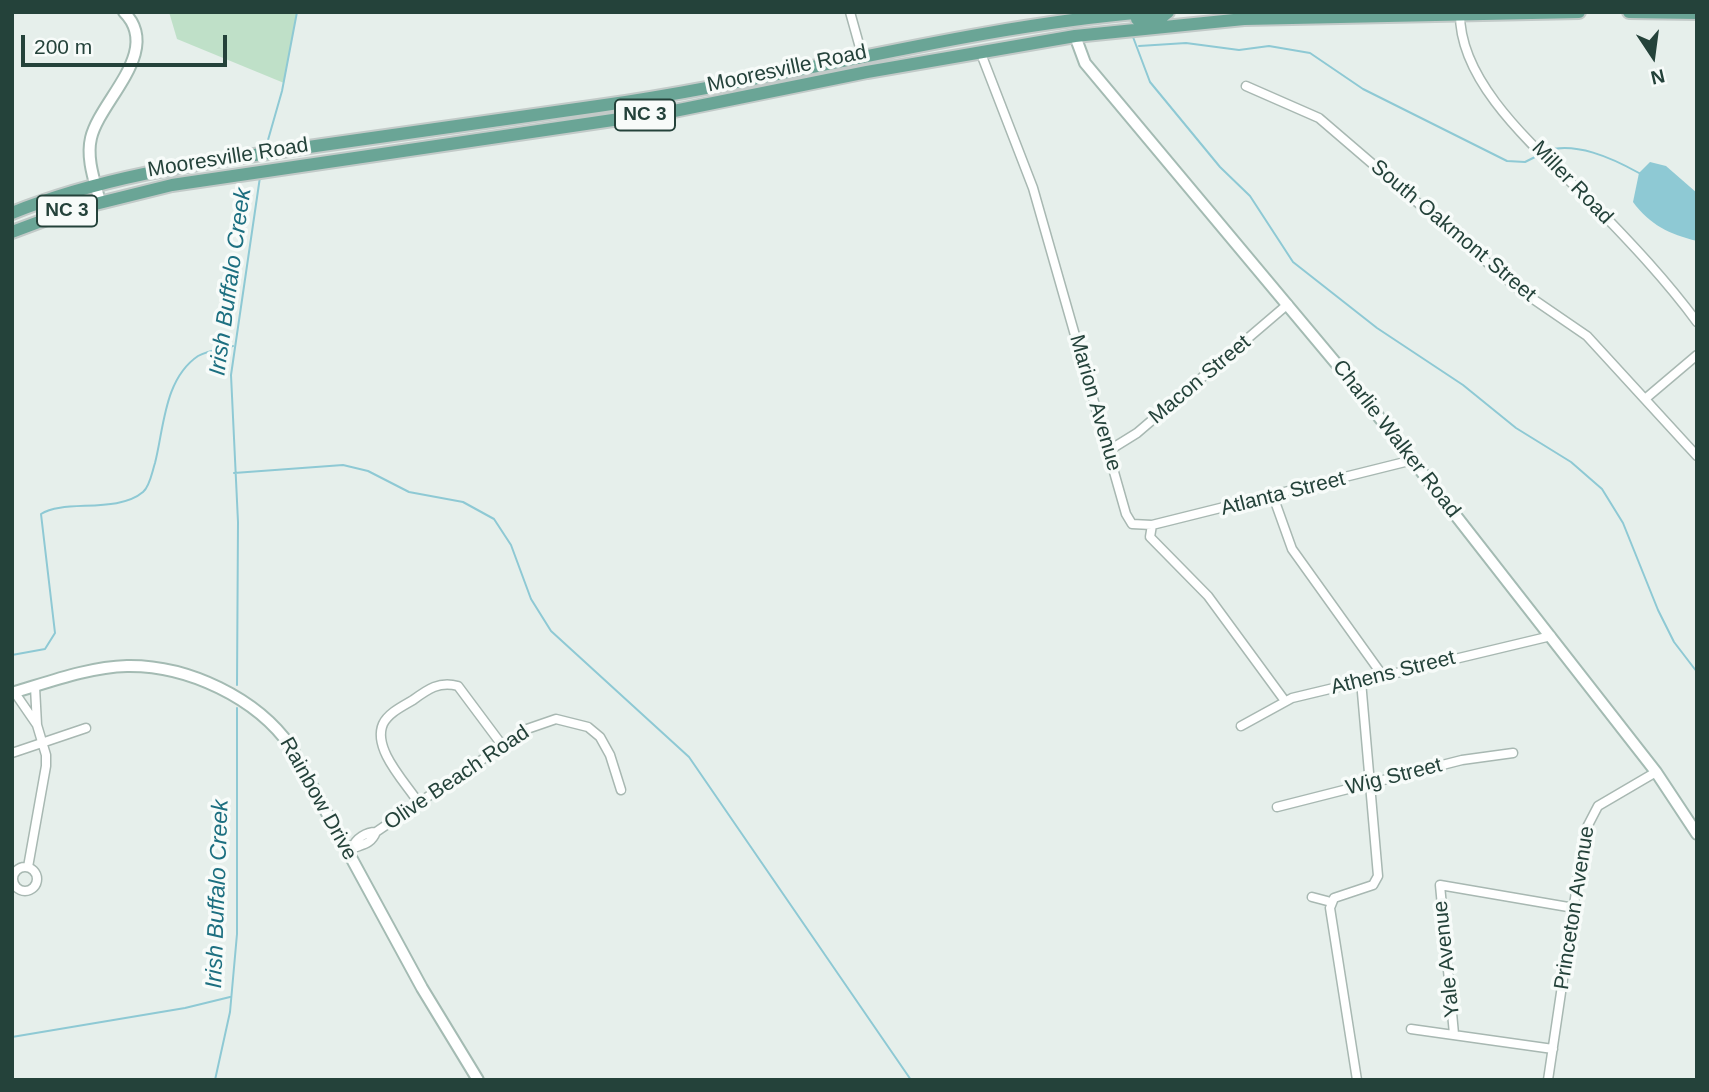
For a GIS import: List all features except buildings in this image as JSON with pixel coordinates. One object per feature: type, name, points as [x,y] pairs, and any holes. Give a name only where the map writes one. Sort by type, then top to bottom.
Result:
[{"type":"main road","name":"Mooresville Road","points":[[12,213],[96,184],[146,172],[618,103],[728,85],[862,55],[1060,21],[1145,12]]},
{"type":"main road","points":[[1075,36],[1089,25],[1163,16],[1168,12]]},
{"type":"main road","name":"Mooresville Road","points":[[12,232],[100,202],[231,175],[703,106],[962,54],[1075,36],[1244,19],[1579,12]]},
{"type":"main road","points":[[1629,12],[1697,13]]},
{"type":"main road","points":[[962,54],[977,46],[1058,29],[1060,21]]},
{"type":"main road","points":[[618,103],[620,119]]},
{"type":"street","points":[[100,202],[89,158],[91,137],[136,48],[136,31],[124,12]]},
{"type":"street","points":[[850,12],[862,55]]},
{"type":"street","name":"Miller Road","points":[[1461,13],[1463,34],[1471,62],[1492,96],[1659,274],[1697,322]]},
{"type":"street","points":[[1463,34],[1468,22],[1481,13]]},
{"type":"street","points":[[1082,55],[1096,34]]},
{"type":"street","name":"Charlie Walker Road","points":[[1075,36],[1085,63],[1288,304],[1413,460],[1656,772],[1697,834]]},
{"type":"street","name":"Marion Avenue","points":[[980,51],[1033,188],[1129,519],[1132,524],[1152,525]]},
{"type":"street","name":"South Oakmont Street","points":[[1246,86],[1319,118],[1517,288],[1587,336],[1697,456]]},
{"type":"street","name":"Macon Street","points":[[1108,451],[1137,433],[1288,304]]},
{"type":"street","points":[[1645,399],[1697,355]]},
{"type":"street","name":"Atlanta Street","points":[[1152,525],[1413,460]]},
{"type":"street","points":[[1273,496],[1292,549],[1383,676]]},
{"type":"street","points":[[1152,525],[1150,537],[1208,596],[1285,701]]},
{"type":"street","name":"Athens Street","points":[[1241,726],[1285,701],[1551,636]]},
{"type":"street","name":"Rainbow Drive","points":[[14,693],[89,672],[128,666],[153,668],[192,678],[237,698],[265,716],[277,727],[350,850],[434,1010],[478,1080]]},
{"type":"street","points":[[1331,902],[1345,892],[1373,885],[1377,881],[1372,782],[1361,681]]},
{"type":"street","points":[[418,802],[386,754],[381,734],[388,717],[429,688],[447,684],[458,686],[502,745]]},
{"type":"street","points":[[28,867],[46,766],[37,725],[35,687]]},
{"type":"street","points":[[14,693],[37,725]]},
{"type":"street","name":"Olive Beach Road","points":[[350,850],[354,842],[368,832],[376,832],[502,745],[541,722],[570,720],[588,727],[600,737],[610,755],[621,790]]},
{"type":"street","points":[[12,753],[86,728]]},
{"type":"street","name":"Wig Street","points":[[1277,807],[1462,760],[1513,753]]},
{"type":"street","name":"Princeton Avenue","points":[[1548,1080],[1585,831],[1594,810],[1656,772]]},
{"type":"street","points":[[28,867],[36,875],[34,887],[22,891],[13,884],[15,872],[28,867]]},
{"type":"street","name":"Yale Avenue","points":[[1454,1034],[1440,885],[1574,908]]},
{"type":"street","points":[[1312,897],[1331,902]]},
{"type":"street","points":[[1331,902],[1357,1080]]},
{"type":"street","points":[[1411,1029],[1553,1049]]},
{"type":"green space","points":[[169,12],[297,12],[284,83],[177,39]]},
{"type":"water","points":[[1650,162],[1666,166],[1697,193],[1697,241],[1661,228],[1646,217],[1633,202],[1639,173]]},
{"type":"waterway","name":"Irish Buffalo Creek","points":[[266,147],[282,91],[297,12]]},
{"type":"waterway","points":[[1133,37],[1150,82],[1220,167],[1250,196],[1293,262],[1377,328],[1463,385],[1516,428],[1571,462],[1602,489],[1623,523],[1658,610],[1674,642],[1697,672]]},
{"type":"waterway","points":[[1139,46],[1186,43],[1239,50],[1269,46],[1310,53],[1363,89],[1507,161],[1525,162],[1537,156]]},
{"type":"waterway","points":[[1545,151],[1557,148],[1581,150],[1605,157],[1639,173]]},
{"type":"waterway","name":"Irish Buffalo Creek","points":[[237,685],[238,522],[231,375],[260,177]]},
{"type":"waterway","points":[[12,655],[45,649],[55,633],[41,514],[63,507],[119,503],[143,492],[155,463],[167,405],[178,378],[198,356],[233,346]]},
{"type":"waterway","points":[[234,473],[343,465],[368,471],[409,492],[463,502],[494,519],[511,545],[531,599],[551,631],[689,757],[911,1080]]},
{"type":"waterway","name":"Irish Buffalo Creek","points":[[215,1080],[230,1012],[237,934],[237,708]]},
{"type":"waterway","points":[[12,1037],[185,1008],[230,997]]}]
